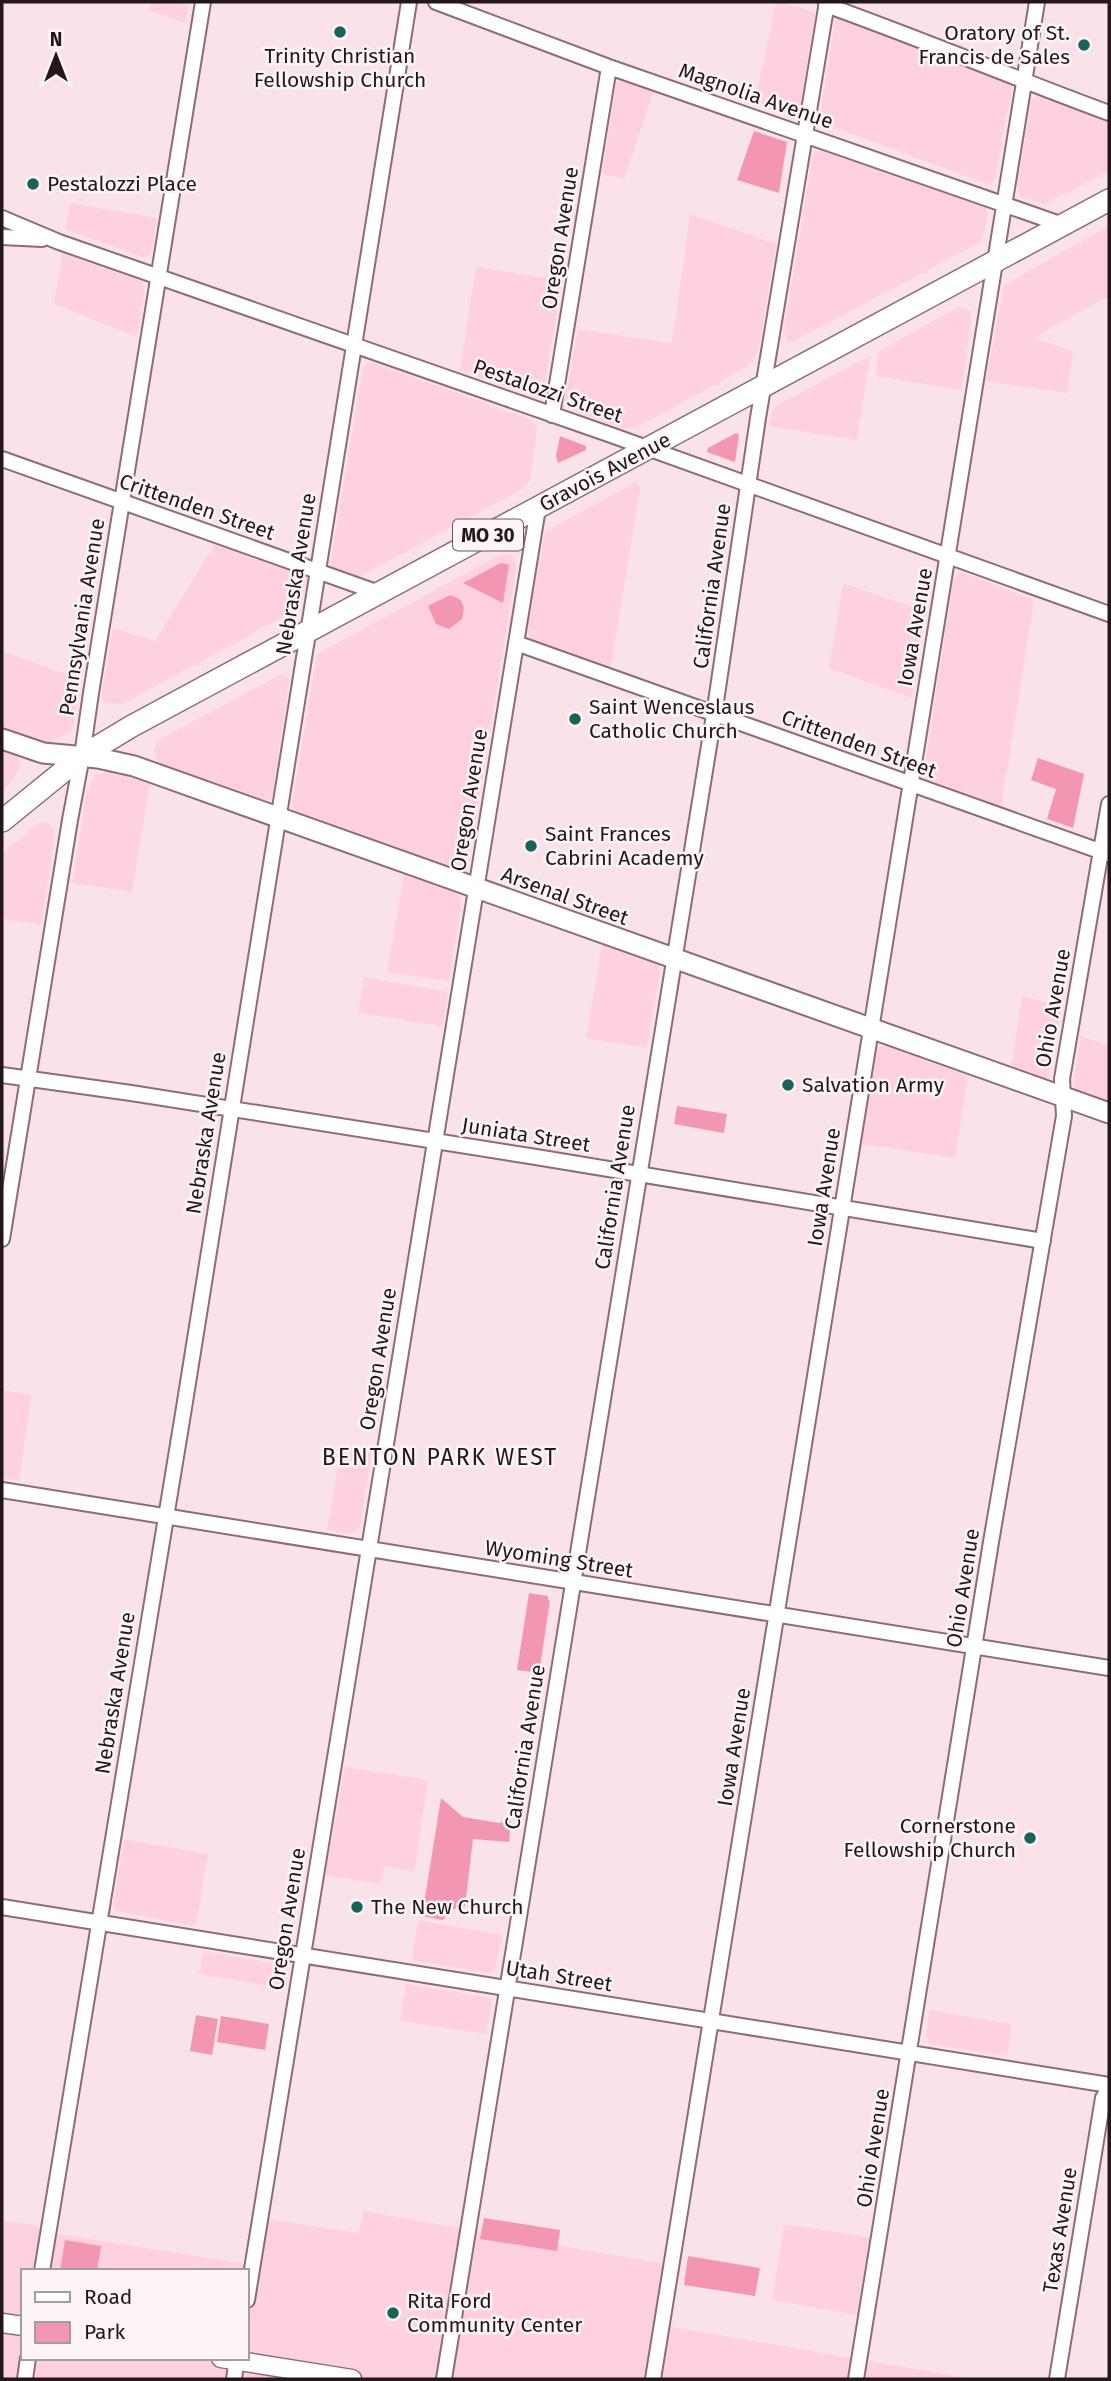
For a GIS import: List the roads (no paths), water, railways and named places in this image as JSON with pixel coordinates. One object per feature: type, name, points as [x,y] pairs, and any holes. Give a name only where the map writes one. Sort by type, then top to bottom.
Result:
[{"type":"main road","name":"Gravois Avenue","points":[[2,821],[82,756],[142,720],[1109,200]]},
{"type":"main road","name":"Arsenal Street","points":[[2,739],[43,753],[82,756],[134,766],[1109,1113]]},
{"type":"street","name":"Pennsylvania Avenue","points":[[2,1239],[203,2]]},
{"type":"street","name":"Nebraska Avenue","points":[[42,2269],[409,2]]},
{"type":"street","name":"Magnolia Avenue","points":[[436,2],[609,67],[1063,225]]},
{"type":"street","name":"Iowa Avenue","points":[[653,2379],[1037,2]]},
{"type":"street","points":[[826,3],[1109,113]]},
{"type":"street","name":"California Avenue","points":[[444,2379],[714,715],[748,485],[826,3]]},
{"type":"street","name":"Oregon Avenue","points":[[552,415],[609,67]]},
{"type":"street","name":"Pestalozzi Street","points":[[2,218],[50,239],[1109,614]]},
{"type":"street","name":"Pestalozzi Street","points":[[2,237],[50,239]]},
{"type":"street","name":"Crittenden Street","points":[[2,459],[379,593]]},
{"type":"street","name":"Oregon Avenue","points":[[248,2294],[538,508]]},
{"type":"street","name":"Crittenden Street","points":[[516,643],[1105,853]]},
{"type":"street","name":"Ohio Avenue","points":[[856,2379],[974,1647],[1064,1116],[1062,1079],[1105,853],[1109,804]]},
{"type":"street","name":"Juniata Street","points":[[2,1075],[639,1174],[1043,1241]]},
{"type":"street","name":"Wyoming Street","points":[[2,1490],[1109,1668]]},
{"type":"street","name":"Utah Street","points":[[2,1907],[1109,2087]]},
{"type":"street","name":"Texas Avenue","points":[[1057,2379],[1103,2098],[1109,2087]]},
{"type":"street","points":[[2,2323],[21,2326]]},
{"type":"street","points":[[25,2379],[28,2360]]},
{"type":"street","points":[[232,2360],[234,2379]]},
{"type":"street","points":[[238,2360],[352,2379]]},
{"type":"place","name":"Trinity Christian Fellowship Church","points":[[340,32]]},
{"type":"place","name":"Oratory of St. Francis de Sales","points":[[1084,45]]},
{"type":"place","name":"Pestalozzi Place","points":[[33,184]]},
{"type":"place","name":"Saint Wenceslaus Catholic Church","points":[[575,719]]},
{"type":"place","name":"Saint Frances Cabrini Academy","points":[[531,846]]},
{"type":"place","name":"Salvation Army","points":[[788,1085]]},
{"type":"place","name":"Cornerstone Fellowship Church","points":[[1030,1838]]},
{"type":"place","name":"The New Church","points":[[357,1907]]},
{"type":"place","name":"Rita Ford Community Center","points":[[393,2313]]},
{"type":"district","name":"BENTON PARK WEST","points":[[440,1457]]}]
